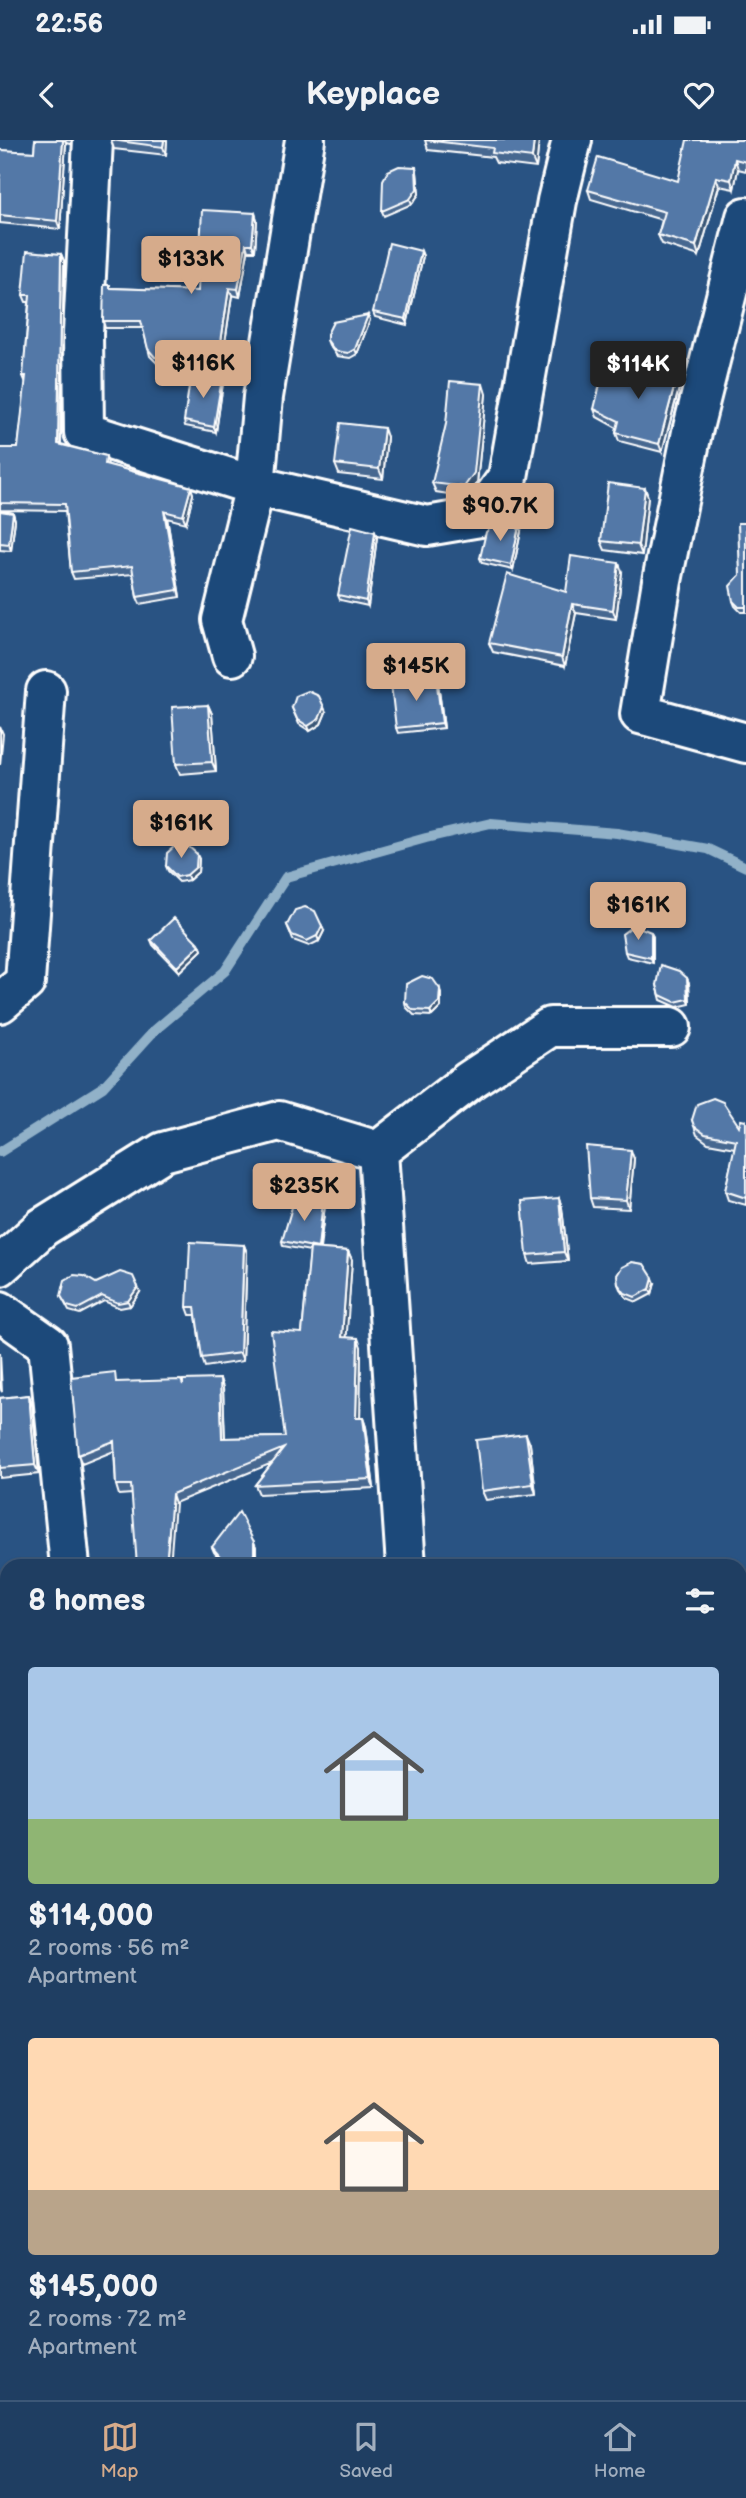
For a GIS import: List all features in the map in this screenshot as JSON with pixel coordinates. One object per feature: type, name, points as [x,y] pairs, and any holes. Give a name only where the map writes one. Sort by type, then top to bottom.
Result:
[{"type":"street","points":[[93,140],[83,333],[84,432],[255,486],[427,526],[480,517],[508,477],[557,201],[572,140]]},
{"type":"street","points":[[232,656],[222,620],[255,486],[262,397],[305,140]]},
{"type":"street","points":[[746,217],[692,432],[662,581],[640,714],[746,743]]},
{"type":"street","points":[[0,1003],[24,982],[46,691]]},
{"type":"street","points":[[378,1151],[471,1080],[550,1027],[671,1027]]},
{"type":"street","points":[[0,1266],[43,1227],[163,1152],[279,1121],[378,1151]]},
{"type":"street","points":[[378,1151],[406,1559]]},
{"type":"street","points":[[0,1311],[48,1345],[69,1559]]},
{"type":"building","points":[[35,140],[63,140],[57,221],[0,215],[0,150],[34,152]]},
{"type":"building","points":[[111,140],[164,140],[163,147]]},
{"type":"building","points":[[425,140],[534,140],[532,158],[492,153],[493,148]]},
{"type":"building","points":[[687,140],[746,140],[746,162],[735,159],[731,180],[716,177],[696,246],[658,235],[665,212],[588,190],[598,157],[678,181]]},
{"type":"building","points":[[399,166],[416,167],[417,189],[410,199],[382,211],[383,180],[388,171]]},
{"type":"building","points":[[202,210],[255,213],[252,244],[246,244],[238,289],[229,288],[217,369],[155,357],[148,349],[141,321],[103,321],[104,285],[110,285],[110,288],[198,291]]},
{"type":"building","points":[[389,243],[421,251],[406,319],[373,312]]},
{"type":"building","points":[[27,251],[61,254],[58,444],[106,456],[105,464],[191,487],[183,516],[164,511],[178,590],[137,597],[132,566],[71,572],[65,504],[0,503],[0,448],[18,448],[26,376],[23,376],[30,295],[23,295]]},
{"type":"building","points":[[368,315],[355,349],[348,353],[335,351],[327,340],[333,322]]},
{"type":"building","points":[[679,369],[659,444],[616,433],[619,421],[594,409],[603,372]]},
{"type":"building","points":[[191,373],[222,378],[214,427],[184,421]]},
{"type":"building","points":[[450,381],[483,384],[474,473],[464,487],[432,483],[446,424]]},
{"type":"building","points":[[340,423],[384,428],[379,469],[335,464]]},
{"type":"building","points":[[608,483],[645,488],[638,545],[601,541]]},
{"type":"building","points":[[0,511],[13,513],[9,544],[0,543]]},
{"type":"building","points":[[498,521],[519,526],[511,565],[480,558],[486,532]]},
{"type":"building","points":[[738,523],[746,523],[746,607],[739,607],[733,601],[730,586],[740,575]]},
{"type":"building","points":[[352,526],[375,532],[366,601],[338,595]]},
{"type":"building","points":[[571,556],[619,563],[613,610],[572,604],[562,657],[489,643],[507,574],[566,592]]},
{"type":"building","points":[[436,678],[442,723],[396,728],[391,684]]},
{"type":"building","points":[[308,691],[319,696],[324,707],[319,719],[308,726],[297,719],[292,708],[296,696]]},
{"type":"building","points":[[208,705],[212,762],[176,764],[172,707]]},
{"type":"building","points":[[176,845],[188,846],[197,854],[196,867],[187,875],[177,877],[166,866],[167,853]]},
{"type":"building","points":[[305,907],[315,911],[322,926],[317,936],[307,941],[292,935],[287,925],[295,910]]},
{"type":"building","points":[[174,918],[200,945],[177,967],[151,940]]},
{"type":"building","points":[[634,925],[651,932],[651,958],[625,952],[622,934]]},
{"type":"building","points":[[661,965],[679,971],[687,978],[688,999],[675,1002],[660,995],[657,985]]},
{"type":"building","points":[[422,976],[433,979],[440,989],[439,1002],[430,1011],[413,1010],[405,1002],[406,984]]},
{"type":"building","points":[[713,1098],[723,1102],[739,1126],[741,1120],[746,1121],[746,1198],[725,1191],[736,1140],[705,1134],[694,1126],[692,1120],[697,1104]]},
{"type":"building","points":[[586,1146],[631,1150],[626,1200],[590,1198]]},
{"type":"building","points":[[295,1197],[323,1200],[318,1248],[282,1241]]},
{"type":"building","points":[[559,1198],[564,1252],[527,1255],[522,1201]]},
{"type":"building","points":[[190,1242],[244,1245],[240,1353],[202,1358],[195,1307],[187,1307]]},
{"type":"building","points":[[310,1248],[348,1251],[342,1337],[358,1338],[356,1418],[363,1418],[371,1479],[255,1485],[284,1448],[172,1494],[167,1559],[136,1559],[131,1485],[116,1485],[114,1441],[78,1455],[71,1377],[115,1372],[116,1382],[181,1380],[183,1385],[183,1380],[220,1379],[222,1438],[285,1437],[271,1331],[302,1333]]},
{"type":"building","points":[[632,1262],[644,1264],[653,1278],[650,1289],[635,1297],[625,1293],[618,1284],[617,1275],[622,1267]]},
{"type":"building","points":[[120,1272],[133,1276],[138,1287],[128,1301],[118,1303],[102,1296],[78,1309],[67,1306],[61,1296],[65,1280],[74,1275],[84,1276],[96,1283]]},
{"type":"building","points":[[29,1395],[35,1465],[0,1468],[0,1398]]},
{"type":"building","points":[[526,1434],[533,1484],[482,1491],[476,1440]]},
{"type":"building","points":[[239,1512],[254,1542],[254,1554],[250,1559],[222,1559],[212,1547]]},
{"type":"waterway","points":[[0,1152],[103,1087],[155,1030],[225,971],[286,877],[491,823],[617,833],[708,849],[746,867]]}]
